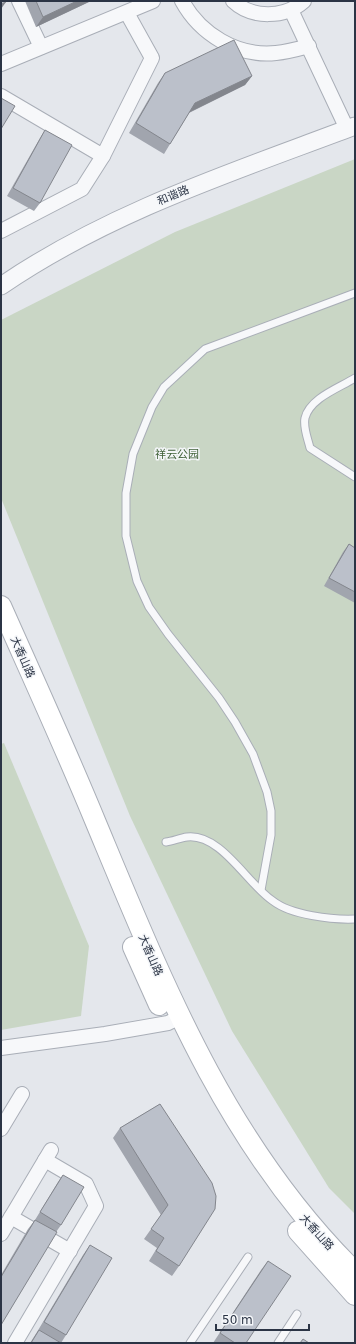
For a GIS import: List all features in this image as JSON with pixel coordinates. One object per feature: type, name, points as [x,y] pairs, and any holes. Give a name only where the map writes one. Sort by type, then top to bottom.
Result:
[{"type":"main road","name":"大香山路","points":[[1,606],[95,820],[144,940],[174,1020],[211,1104],[267,1192],[306,1241],[355,1295]]},
{"type":"main road","name":"大香山路","points":[[1,638],[84,828],[144,974],[262,1162],[297,1210],[355,1272]]},
{"type":"street","points":[[19,1],[41,47]]},
{"type":"street","points":[[1,64],[153,1]]},
{"type":"street","points":[[182,1],[188,13],[200,26],[235,48],[255,53],[276,53],[309,46]]},
{"type":"street","points":[[233,1],[245,9],[256,13],[268,14],[291,10],[304,1]]},
{"type":"street","points":[[291,10],[351,128]]},
{"type":"street","points":[[1,231],[82,189],[103,156],[152,58],[127,13]]},
{"type":"street","points":[[1,96],[103,156]]},
{"type":"street","name":"和谐路","points":[[1,286],[49,254],[108,223],[183,190],[351,128]]},
{"type":"street","points":[[1,1048],[105,1034],[174,1020]]},
{"type":"street","points":[[1,1129],[22,1094]]},
{"type":"street","points":[[1,1234],[48,1155],[86,1184],[96,1206],[15,1343]]},
{"type":"street","points":[[11,1217],[70,1251]]},
{"type":"lane","points":[[261,890],[271,835],[271,811],[267,792],[253,754],[235,722],[219,698],[168,634],[149,606],[140,587],[126,536],[126,493],[133,454],[152,407],[164,386],[205,350],[355,293]]},
{"type":"lane","points":[[355,378],[316,401],[305,417],[305,431],[310,448],[355,476]]},
{"type":"lane","points":[[166,842],[188,837],[202,839],[212,844],[236,864],[272,901],[283,908],[342,920],[355,919]]},
{"type":"lane","points":[[190,1343],[248,1257]]},
{"type":"lane","points":[[278,1343],[296,1314]]},
{"type":"green space","name":"祥云公园","points":[[355,159],[355,1214],[329,1188],[232,1031],[130,816],[1,498],[1,320],[175,232]]},
{"type":"green space","points":[[4,743],[89,946],[81,1016],[1,1030],[1,744]]},
{"type":"building","points":[[36,1],[77,1],[43,17]]},
{"type":"building","points":[[234,40],[252,76],[195,103],[170,144],[136,123],[165,73]]},
{"type":"building","points":[[1,98],[15,106],[1,129]]},
{"type":"building","points":[[45,130],[72,145],[40,203],[13,188]]},
{"type":"building","points":[[349,544],[355,548],[355,592],[329,578]]},
{"type":"building","points":[[160,1104],[212,1183],[216,1196],[215,1209],[179,1266],[156,1251],[164,1238],[151,1229],[168,1205],[120,1128]]},
{"type":"building","points":[[63,1175],[84,1187],[61,1225],[40,1212]]},
{"type":"building","points":[[35,1220],[57,1232],[1,1325],[1,1277]]},
{"type":"building","points":[[90,1245],[112,1258],[66,1335],[44,1322]]},
{"type":"building","points":[[268,1261],[291,1276],[246,1343],[235,1343],[220,1333]]},
{"type":"building","points":[[39,1330],[61,1343],[31,1343]]},
{"type":"building","points":[[303,1339],[309,1343],[300,1343]]}]
